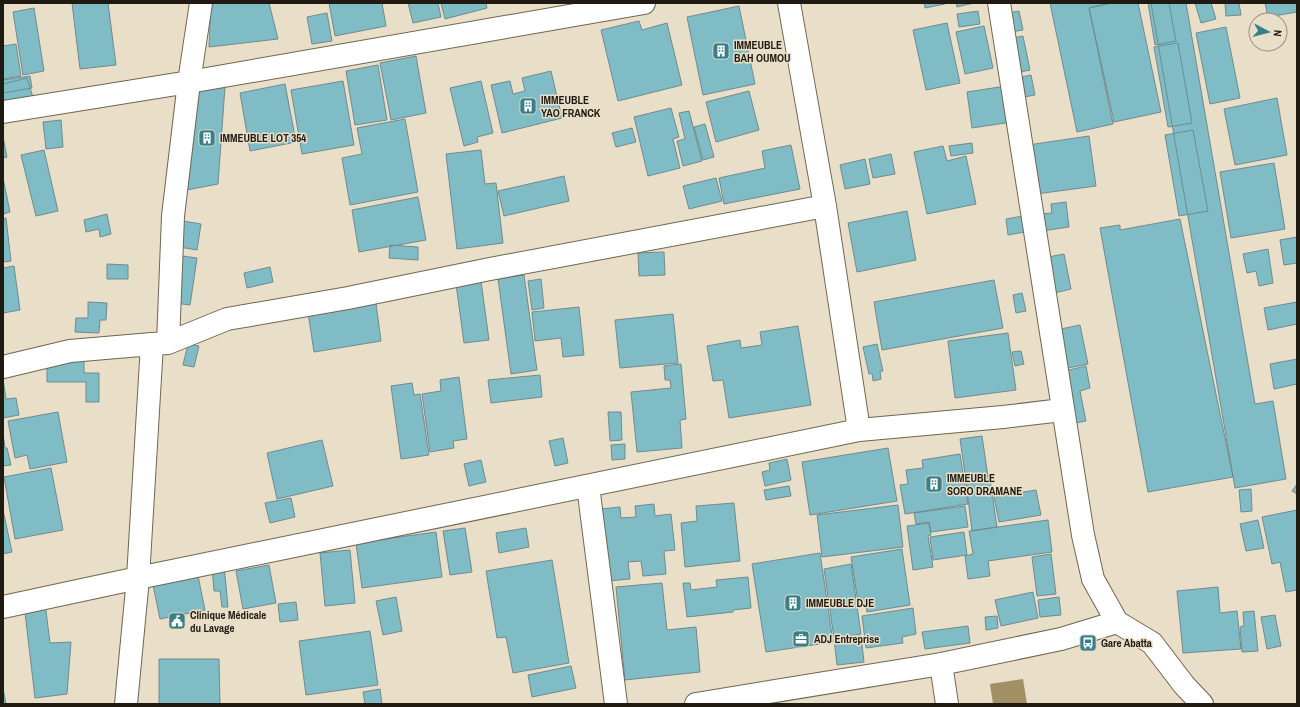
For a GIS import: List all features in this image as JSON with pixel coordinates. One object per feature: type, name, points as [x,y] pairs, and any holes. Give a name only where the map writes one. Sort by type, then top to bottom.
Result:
[{"type":"street","points":[[126,704],[173,216],[189,82],[201,3]]},
{"type":"street","points":[[3,112],[189,82],[644,3]]},
{"type":"street","points":[[789,3],[825,206],[859,430]]},
{"type":"street","points":[[999,3],[1062,410],[1083,535],[1093,579],[1117,622],[1152,644],[1187,695],[1202,704]]},
{"type":"street","points":[[3,366],[70,351],[160,344],[227,319],[348,298],[490,269],[825,206]]},
{"type":"street","points":[[3,607],[859,430],[1062,410]]},
{"type":"street","points":[[588,486],[616,704]]},
{"type":"street","points":[[696,704],[941,664],[1061,639],[1117,622]]},
{"type":"street","points":[[941,664],[947,704]]},
{"type":"shaded area","points":[[1023,679],[1027,704],[993,704],[990,684]]},
{"type":"building","points":[[72,3],[108,3],[116,65],[80,69]]},
{"type":"building","points":[[211,3],[269,3],[278,39],[209,47]]},
{"type":"building","points":[[329,3],[382,3],[386,26],[335,36]]},
{"type":"building","points":[[408,3],[438,3],[441,17],[413,23]]},
{"type":"building","points":[[441,3],[486,3],[487,8],[445,19]]},
{"type":"building","points":[[924,3],[945,3],[945,4],[925,8]]},
{"type":"building","points":[[956,3],[974,3],[957,7]]},
{"type":"building","points":[[1050,3],[1110,3],[1089,8],[1113,124],[1077,132]]},
{"type":"building","points":[[1112,3],[1138,3],[1161,112],[1114,122],[1089,8]]},
{"type":"building","points":[[1148,3],[1169,3],[1176,41],[1155,45]]},
{"type":"building","points":[[1151,3],[1186,3],[1255,404],[1273,401],[1286,479],[1235,488]]},
{"type":"building","points":[[1195,3],[1211,3],[1216,19],[1201,23]]},
{"type":"building","points":[[1225,3],[1239,3],[1241,15],[1226,16]]},
{"type":"building","points":[[1265,3],[1297,3],[1297,12],[1288,14],[1288,12],[1267,12]]},
{"type":"building","name":"IMMEUBLE BAH OUMOU","points":[[739,6],[755,84],[703,95],[687,17]]},
{"type":"building","points":[[34,8],[44,71],[23,75],[13,12]]},
{"type":"building","points":[[978,11],[980,24],[959,27],[957,14]]},
{"type":"building","points":[[1019,11],[1023,30],[1011,32],[1007,13]]},
{"type":"building","points":[[327,13],[332,41],[312,44],[307,17]]},
{"type":"building","points":[[639,21],[642,30],[667,23],[682,85],[618,101],[601,30]]},
{"type":"building","points":[[947,23],[960,83],[926,90],[913,30]]},
{"type":"building","points":[[984,26],[993,68],[965,74],[956,32]]},
{"type":"building","points":[[1226,27],[1240,98],[1210,104],[1196,33]]},
{"type":"building","points":[[1023,36],[1030,70],[1020,72],[1013,38]]},
{"type":"building","points":[[1178,43],[1192,123],[1168,127],[1154,47]]},
{"type":"building","points":[[16,44],[21,76],[3,79],[3,46]]},
{"type":"building","points":[[416,56],[426,113],[391,120],[380,63]]},
{"type":"building","points":[[378,65],[387,120],[355,125],[346,71]]},
{"type":"building","name":"IMMEUBLE YAO FRANCK","points":[[551,71],[562,118],[502,133],[491,85],[510,81],[513,94],[525,91],[522,78]]},
{"type":"building","points":[[1031,75],[1035,95],[1024,97],[1021,77]]},
{"type":"building","points":[[30,76],[32,88],[3,93],[3,80]]},
{"type":"building","points":[[27,78],[37,110],[4,123],[3,84]]},
{"type":"building","points":[[343,81],[354,145],[302,154],[291,90]]},
{"type":"building","points":[[481,81],[493,133],[477,137],[478,142],[464,146],[450,88]]},
{"type":"building","points":[[285,84],[296,142],[250,151],[240,93]]},
{"type":"building","points":[[1006,86],[1012,122],[972,128],[967,92]]},
{"type":"building","name":"IMMEUBLE LOT 354","points":[[225,87],[218,184],[187,190],[196,91]]},
{"type":"building","points":[[749,91],[759,130],[716,142],[706,102]]},
{"type":"building","points":[[1277,98],[1287,155],[1235,165],[1224,109]]},
{"type":"building","points":[[671,108],[679,137],[673,139],[680,168],[648,176],[634,117]]},
{"type":"building","points":[[689,111],[702,161],[683,166],[677,141],[685,139],[679,113]]},
{"type":"building","points":[[405,119],[418,192],[350,205],[342,158],[362,154],[357,128]]},
{"type":"building","points":[[61,120],[63,147],[46,149],[43,122]]},
{"type":"building","points":[[705,124],[714,157],[703,160],[694,127]]},
{"type":"building","points":[[632,128],[636,142],[616,147],[612,133]]},
{"type":"building","points":[[1193,130],[1208,211],[1179,216],[1165,135]]},
{"type":"building","points":[[1089,136],[1096,186],[1036,194],[1028,145]]},
{"type":"building","points":[[3,137],[7,157],[3,158]]},
{"type":"building","points":[[972,143],[973,153],[951,156],[949,146]]},
{"type":"building","points":[[791,145],[800,189],[724,204],[719,178],[765,168],[762,151]]},
{"type":"building","points":[[943,146],[947,161],[966,156],[976,204],[927,214],[914,152]]},
{"type":"building","points":[[44,150],[58,211],[36,216],[21,155]]},
{"type":"building","points":[[481,150],[485,184],[496,183],[503,243],[457,249],[446,154]]},
{"type":"building","points":[[891,154],[895,174],[873,178],[869,159]]},
{"type":"building","points":[[865,159],[870,184],[845,189],[840,165]]},
{"type":"building","points":[[1274,163],[1285,229],[1231,238],[1220,172]]},
{"type":"building","points":[[564,176],[569,201],[504,216],[498,191]]},
{"type":"building","points":[[3,178],[10,212],[3,214]]},
{"type":"building","points":[[716,178],[722,201],[689,209],[683,186]]},
{"type":"building","points":[[418,197],[426,240],[359,252],[352,210]]},
{"type":"building","points":[[1066,202],[1069,227],[1042,231],[1040,214],[1052,213],[1051,204]]},
{"type":"building","points":[[907,211],[916,260],[857,272],[848,223]]},
{"type":"building","points":[[107,214],[111,234],[100,237],[99,229],[86,232],[84,220]]},
{"type":"building","points":[[1023,216],[1025,232],[1008,235],[1006,219]]},
{"type":"building","points":[[6,218],[11,261],[3,262],[3,219]]},
{"type":"building","points":[[1180,219],[1233,477],[1148,492],[1100,228],[1120,225],[1120,230]]},
{"type":"building","points":[[183,221],[201,224],[197,250],[179,247]]},
{"type":"building","points":[[1297,237],[1297,263],[1284,265],[1280,240]]},
{"type":"building","points":[[390,245],[418,247],[418,260],[389,258]]},
{"type":"building","points":[[1268,249],[1273,283],[1259,286],[1256,271],[1247,273],[1243,254]]},
{"type":"building","points":[[664,252],[665,275],[639,276],[638,253]]},
{"type":"building","points":[[1064,254],[1071,289],[1050,294],[1043,258]]},
{"type":"building","points":[[182,256],[197,258],[190,305],[175,303]]},
{"type":"building","points":[[107,264],[128,265],[128,279],[107,279]]},
{"type":"building","points":[[14,266],[20,310],[3,313],[3,268]]},
{"type":"building","points":[[270,267],[273,282],[247,288],[244,273]]},
{"type":"building","points":[[524,275],[537,370],[511,374],[498,279]]},
{"type":"building","points":[[541,279],[544,308],[532,310],[528,281]]},
{"type":"building","points":[[994,280],[1003,328],[882,350],[874,302]]},
{"type":"building","points":[[481,281],[489,340],[464,343],[456,284]]},
{"type":"building","points":[[1022,293],[1026,311],[1016,313],[1013,295]]},
{"type":"building","points":[[375,296],[381,341],[314,352],[307,306]]},
{"type":"building","points":[[88,302],[107,303],[106,320],[100,320],[99,333],[75,332],[76,318],[88,318]]},
{"type":"building","points":[[1297,302],[1297,324],[1268,330],[1264,308]]},
{"type":"building","points":[[579,307],[584,355],[563,357],[561,338],[535,341],[532,312]]},
{"type":"building","points":[[673,314],[678,363],[620,368],[615,320]]},
{"type":"building","points":[[1080,325],[1088,364],[1063,369],[1056,330]]},
{"type":"building","points":[[798,326],[811,405],[729,418],[723,380],[713,381],[707,346],[740,340],[741,348],[762,345],[760,332]]},
{"type":"building","points":[[1008,333],[1016,390],[955,398],[948,341]]},
{"type":"building","points":[[188,344],[199,346],[194,367],[183,365]]},
{"type":"building","points":[[877,344],[883,371],[880,371],[881,379],[873,381],[872,373],[869,374],[863,347]]},
{"type":"building","points":[[1021,351],[1024,364],[1015,366],[1012,352]]},
{"type":"building","points":[[1297,359],[1297,384],[1274,389],[1270,364]]},
{"type":"building","points":[[47,360],[84,360],[84,373],[99,373],[99,402],[86,402],[86,382],[47,382]]},
{"type":"building","points":[[681,364],[686,419],[680,420],[682,448],[637,452],[631,392],[671,388],[670,380],[665,380],[664,366]]},
{"type":"building","points":[[1086,366],[1090,388],[1080,391],[1086,421],[1070,424],[1060,372]]},
{"type":"building","points":[[540,375],[542,397],[491,403],[488,380]]},
{"type":"building","points":[[459,377],[467,439],[453,441],[454,448],[430,452],[422,394],[441,391],[440,380]]},
{"type":"building","points":[[3,379],[6,399],[16,398],[19,415],[3,418]]},
{"type":"building","points":[[412,383],[414,395],[420,394],[429,455],[401,459],[391,386]]},
{"type":"building","points":[[58,412],[67,462],[30,469],[27,455],[15,458],[8,421]]},
{"type":"building","points":[[608,412],[621,412],[622,440],[610,441]]},
{"type":"building","points":[[3,433],[5,448],[7,448],[11,465],[3,466]]},
{"type":"building","points":[[982,436],[988,477],[966,481],[960,439]]},
{"type":"building","points":[[563,438],[568,463],[555,466],[549,441]]},
{"type":"building","points":[[322,440],[333,486],[277,499],[267,453]]},
{"type":"building","points":[[625,444],[625,459],[612,460],[611,445]]},
{"type":"building","points":[[888,448],[897,501],[810,515],[802,462]]},
{"type":"building","name":"IMMEUBLE SORO DRAMANE","points":[[960,454],[968,504],[905,514],[900,485],[908,484],[906,470],[923,468],[922,460]]},
{"type":"building","points":[[787,459],[791,480],[765,486],[762,472],[770,470],[769,463]]},
{"type":"building","points":[[481,460],[486,482],[469,486],[464,464]]},
{"type":"building","points":[[51,468],[63,530],[15,539],[4,477]]},
{"type":"building","points":[[990,479],[997,527],[972,531],[966,482]]},
{"type":"building","points":[[1297,484],[1297,494],[1292,491]]},
{"type":"building","points":[[789,486],[791,496],[766,500],[764,490]]},
{"type":"building","points":[[1251,489],[1252,511],[1241,512],[1239,490]]},
{"type":"building","points":[[1036,490],[1041,515],[999,522],[994,497]]},
{"type":"building","points":[[291,498],[295,517],[270,523],[265,503]]},
{"type":"building","points":[[734,503],[740,561],[685,567],[681,523],[697,521],[696,506]]},
{"type":"building","points":[[654,504],[655,516],[671,514],[675,550],[664,551],[666,574],[643,576],[641,561],[628,562],[630,579],[608,581],[601,509],[620,507],[621,518],[636,517],[635,506]]},
{"type":"building","points":[[898,505],[903,547],[822,557],[817,515]]},
{"type":"building","points":[[965,506],[968,527],[931,532],[929,522],[916,524],[914,513]]},
{"type":"building","points":[[3,510],[12,552],[3,554]]},
{"type":"building","points":[[1297,510],[1297,590],[1286,592],[1280,562],[1272,564],[1262,517]]},
{"type":"building","points":[[1048,520],[1052,552],[988,561],[990,576],[968,579],[965,556],[973,554],[969,531]]},
{"type":"building","points":[[1258,520],[1264,548],[1246,551],[1240,524]]},
{"type":"building","points":[[929,523],[931,535],[928,536],[933,567],[913,570],[907,526]]},
{"type":"building","points":[[465,528],[472,572],[450,575],[443,531]]},
{"type":"building","points":[[526,528],[529,547],[499,553],[496,533]]},
{"type":"building","points":[[436,532],[442,577],[362,588],[356,543]]},
{"type":"building","points":[[964,532],[967,555],[933,560],[930,537]]},
{"type":"building","points":[[902,549],[910,605],[867,612],[865,601],[858,602],[851,557]]},
{"type":"building","points":[[350,550],[355,603],[325,606],[320,553]]},
{"type":"building","name":"IMMEUBLE DJE","points":[[820,553],[833,642],[766,652],[752,564]]},
{"type":"building","points":[[1051,554],[1056,594],[1037,596],[1032,557]]},
{"type":"building","points":[[552,560],[569,663],[513,673],[506,637],[497,638],[486,571]]},
{"type":"building","points":[[851,564],[861,634],[834,638],[824,569]]},
{"type":"building","points":[[224,565],[228,607],[222,607],[220,591],[214,591],[212,567]]},
{"type":"building","points":[[269,565],[276,603],[243,609],[236,571]]},
{"type":"building","points":[[197,571],[205,610],[160,619],[152,580]]},
{"type":"building","points":[[748,577],[751,608],[733,610],[733,612],[687,617],[683,583],[690,583],[691,590],[717,587],[716,580]]},
{"type":"building","points":[[662,583],[667,630],[696,627],[700,672],[625,680],[616,587]]},
{"type":"building","points":[[1218,587],[1220,613],[1237,611],[1241,649],[1183,653],[1177,591]]},
{"type":"building","points":[[1033,592],[1038,618],[1001,626],[995,600]]},
{"type":"building","points":[[396,597],[402,631],[383,635],[376,601]]},
{"type":"building","points":[[1059,597],[1061,615],[1040,617],[1038,600]]},
{"type":"building","points":[[296,602],[298,620],[280,622],[278,604]]},
{"type":"building","points":[[45,603],[50,643],[71,642],[67,694],[35,698],[24,604]]},
{"type":"building","points":[[913,608],[916,634],[902,637],[903,643],[866,648],[862,616]]},
{"type":"building","points":[[1254,611],[1258,651],[1242,652],[1240,627],[1244,626],[1243,612]]},
{"type":"building","points":[[1275,615],[1281,646],[1267,649],[1261,617]]},
{"type":"building","points":[[997,616],[998,628],[986,630],[985,617]]},
{"type":"building","points":[[968,626],[970,643],[925,649],[922,632]]},
{"type":"building","points":[[370,631],[378,685],[306,695],[299,641]]},
{"type":"building","points":[[861,636],[864,662],[837,665],[834,639]]},
{"type":"building","points":[[159,659],[219,659],[220,704],[159,704]]},
{"type":"building","points":[[571,666],[576,688],[532,697],[528,675]]},
{"type":"building","points":[[3,688],[6,704],[3,704]]},
{"type":"building","points":[[380,689],[382,704],[365,704],[363,692]]},
{"type":"place","name":"IMMEUBLE BAH OUMOU","points":[[721,51]]},
{"type":"place","name":"IMMEUBLE YAO FRANCK","points":[[528,106]]},
{"type":"place","name":"IMMEUBLE LOT 354","points":[[207,138]]},
{"type":"place","name":"IMMEUBLE SORO DRAMANE","points":[[934,484]]},
{"type":"place","name":"IMMEUBLE DJE","points":[[793,603]]},
{"type":"place","name":"Clinique Médicale du Lavage","points":[[177,621]]},
{"type":"place","name":"ADJ Entreprise","points":[[801,639]]},
{"type":"place","name":"Gare Abatta","points":[[1088,643]]}]
